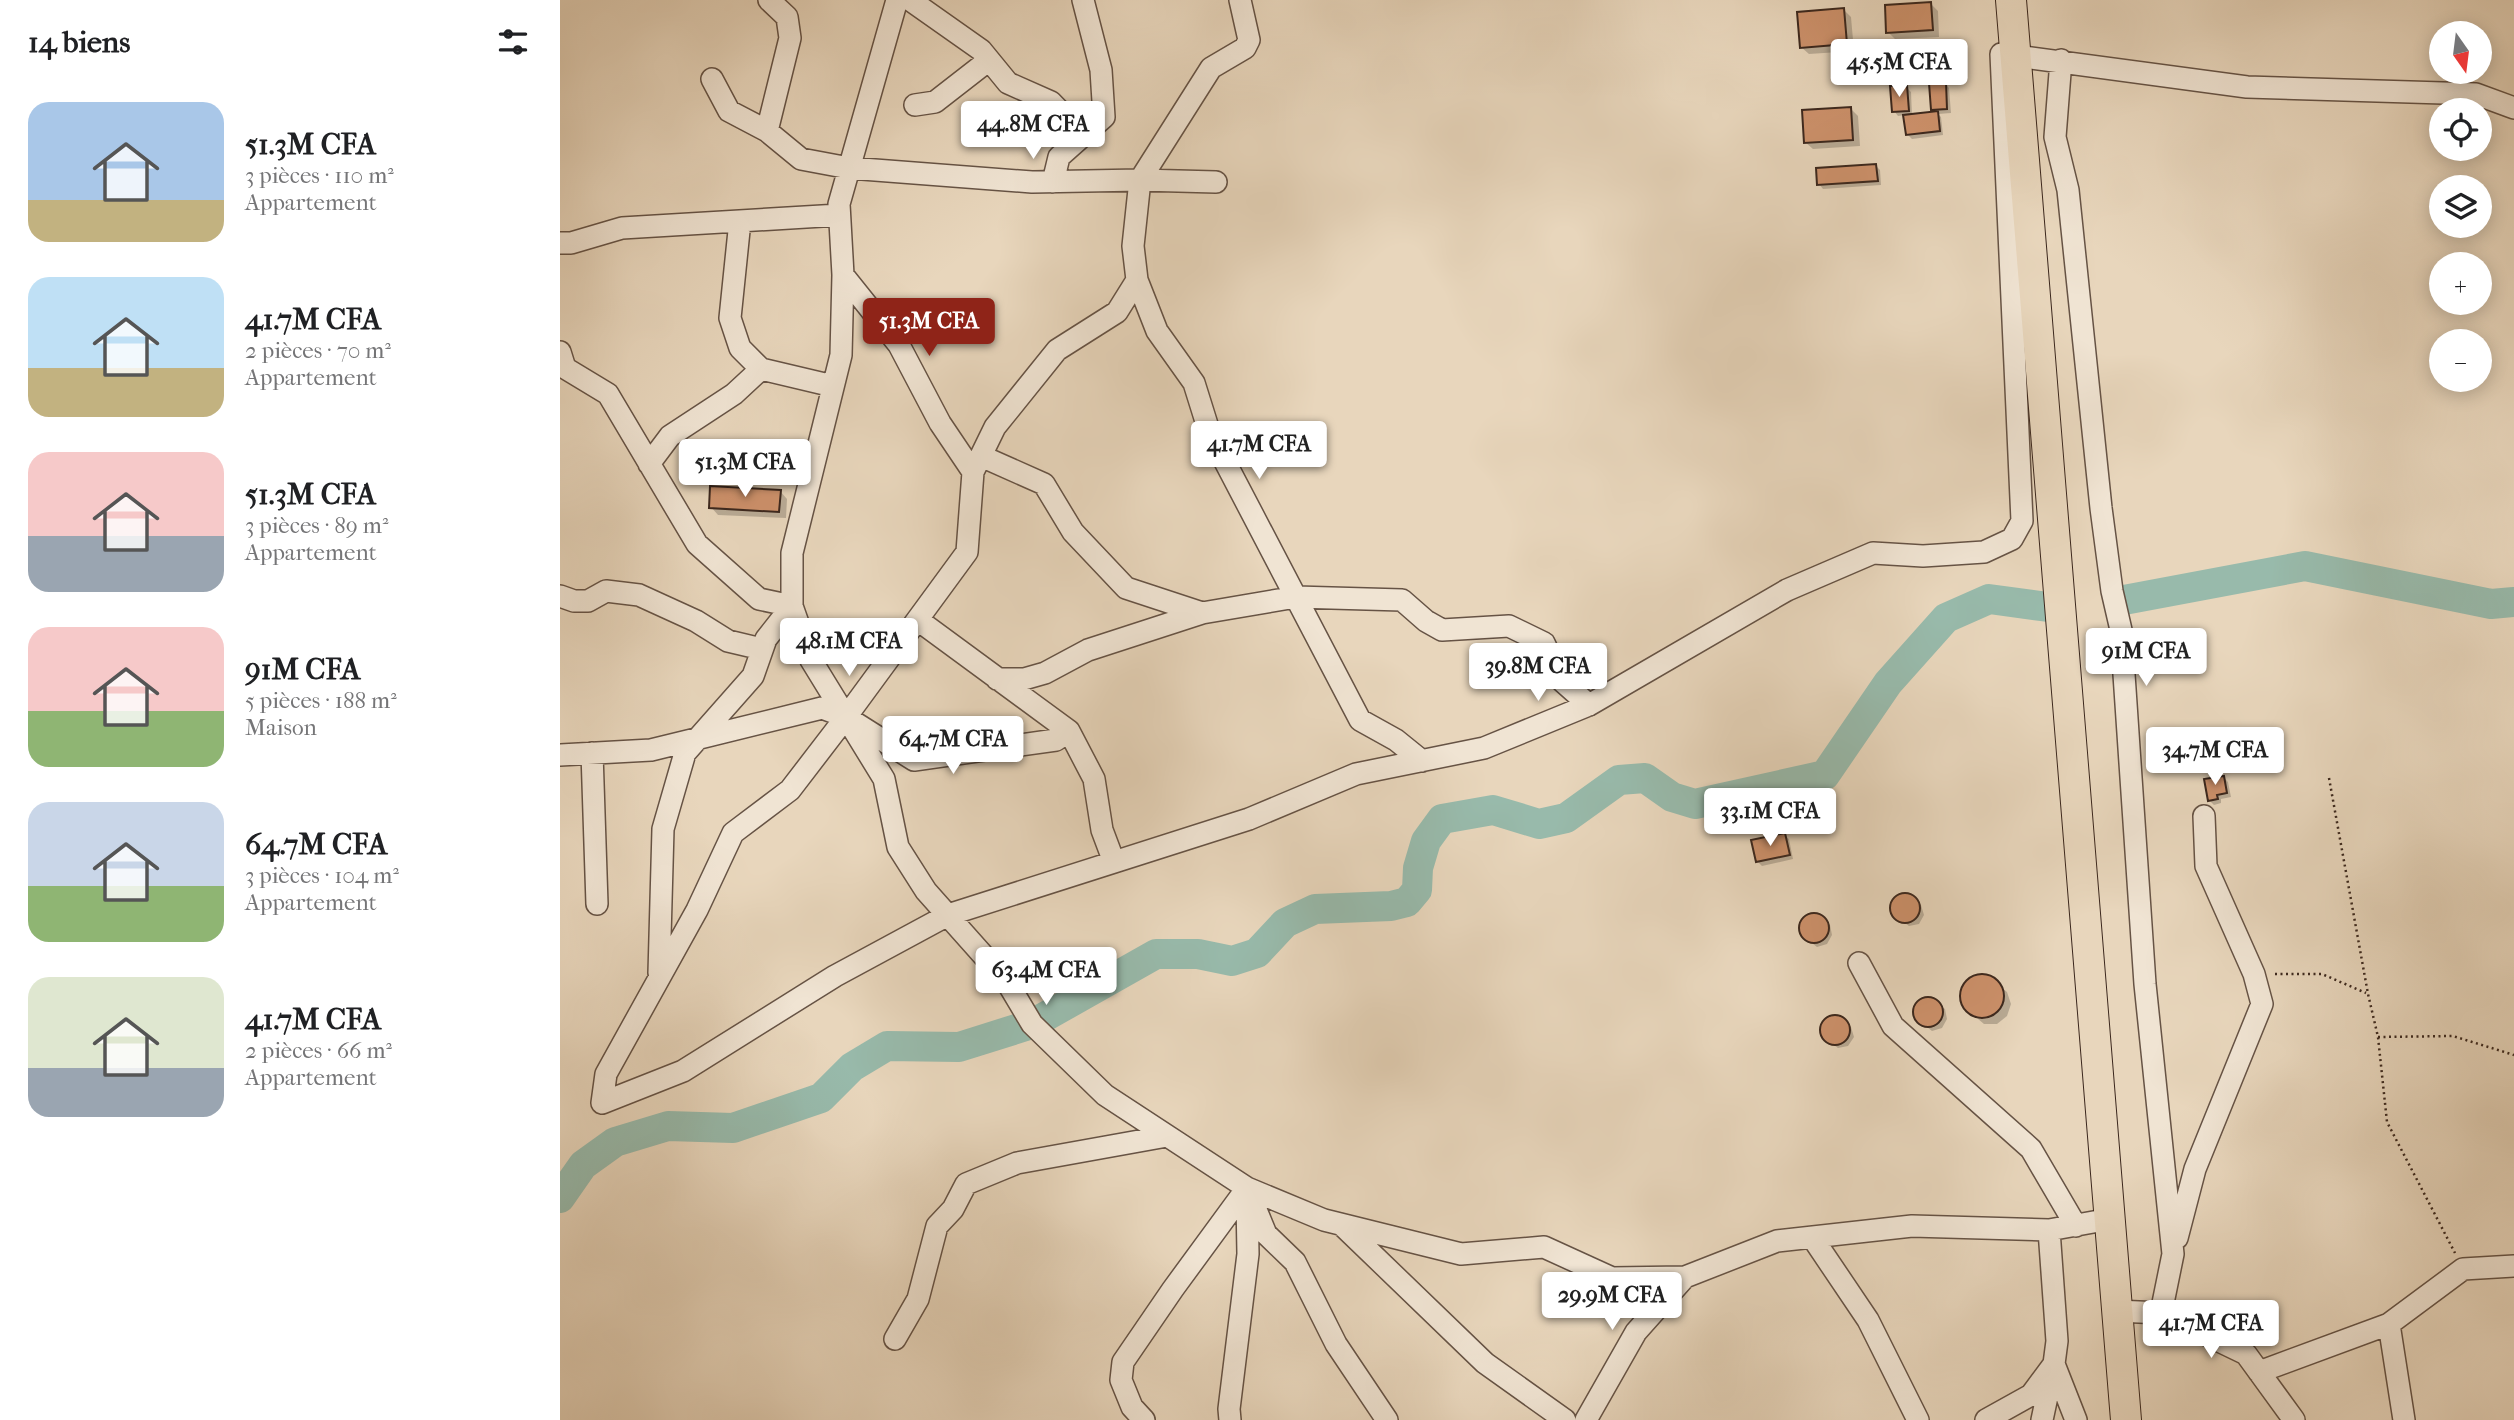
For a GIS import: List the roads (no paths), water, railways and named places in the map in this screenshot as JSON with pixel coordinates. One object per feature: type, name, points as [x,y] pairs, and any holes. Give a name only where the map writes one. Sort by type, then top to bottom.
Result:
[{"type":"highway","points":[[2011,0],[2126,1420]]},
{"type":"street","points":[[767,131],[790,38],[787,17],[769,0]]},
{"type":"street","points":[[897,0],[839,204],[843,275],[841,355],[792,553],[792,606],[811,660],[884,779],[898,846],[926,891],[1007,982],[1032,1024],[1105,1096],[1247,1188],[1324,1220],[1461,1254],[1544,1247],[1612,1278],[1685,1277],[1777,1241],[1912,1226],[2049,1230],[2110,1219]]},
{"type":"street","points":[[910,0],[982,50],[1008,83],[1051,102],[1083,135]]},
{"type":"street","points":[[1053,182],[1059,158],[1104,117],[1101,71],[1083,0]]},
{"type":"street","points":[[1240,0],[1249,40],[1245,48],[1211,68],[1140,180],[1133,246],[1137,280],[1157,331],[1194,383],[1209,431],[1360,720],[1396,740],[1422,761]]},
{"type":"street","points":[[1137,280],[1117,312],[1056,350],[995,427],[977,464],[967,552],[790,790],[733,833],[697,910],[606,1074],[602,1103],[683,1071],[835,976],[948,915],[1249,819],[1356,774],[1484,748],[1589,705],[1787,590],[1873,553],[1923,556],[1984,552],[2012,539],[2022,521],[2001,54],[2247,87],[2476,94],[2514,108]]},
{"type":"street","points":[[915,105],[935,102],[989,60]]},
{"type":"street","points":[[2061,60],[2055,137],[2068,190],[2101,508],[2112,591],[2121,630],[2145,984],[2173,1254]]},
{"type":"street","points":[[712,79],[729,111],[767,131],[802,159],[849,168],[1032,182],[1216,182]]},
{"type":"street","points":[[560,243],[571,243],[622,229],[839,215]]},
{"type":"street","points":[[740,221],[730,318],[740,348],[761,369],[833,386]]},
{"type":"street","points":[[843,275],[899,345],[940,424],[977,464],[1044,484],[1073,532],[1126,588],[1202,613]]},
{"type":"street","points":[[560,352],[565,368],[608,394],[696,544],[759,599],[792,606]]},
{"type":"street","points":[[649,464],[670,436],[734,394],[761,369]]},
{"type":"street","points":[[560,596],[574,601],[589,601],[606,591],[639,595],[696,621],[728,641],[762,649]]},
{"type":"street","points":[[997,679],[1024,679],[1045,673],[1088,650],[1202,613],[1296,597],[1402,600],[1426,621],[1442,629],[1509,626],[1544,643],[1562,681],[1589,705]]},
{"type":"street","points":[[659,978],[663,829],[685,753],[753,676],[766,639],[792,606]]},
{"type":"street","points":[[918,620],[1069,732],[1094,779],[1102,830],[1114,862]]},
{"type":"street","points":[[560,755],[650,750],[822,708],[846,717],[914,760],[1056,740],[1069,732]]},
{"type":"street","points":[[592,753],[597,904]]},
{"type":"street","points":[[2161,1312],[2195,1169],[2262,1004],[2254,974],[2206,866],[2204,816]]},
{"type":"street","points":[[1859,963],[1892,1026],[2031,1149],[2076,1226]]},
{"type":"street","points":[[895,1339],[919,1299],[937,1227],[953,1209],[966,1184],[1017,1163],[1167,1136]]},
{"type":"street","points":[[1144,1420],[1132,1407],[1121,1380],[1123,1362],[1172,1289],[1247,1188]]},
{"type":"street","points":[[1230,1420],[1229,1409],[1248,1254],[1247,1188]]},
{"type":"street","points":[[1247,1188],[1266,1234],[1295,1262],[1336,1344],[1387,1420]]},
{"type":"street","points":[[1342,1225],[1485,1363],[1564,1420]]},
{"type":"street","points":[[2042,1420],[2057,1341],[2049,1230]]},
{"type":"street","points":[[1812,1237],[1868,1320],[1918,1420]]},
{"type":"street","points":[[2259,1372],[2389,1324],[2463,1269],[2514,1266]]},
{"type":"street","points":[[1586,1420],[1636,1332],[1685,1277]]},
{"type":"street","points":[[2117,1311],[2161,1312],[2246,1354],[2294,1420]]},
{"type":"street","points":[[2389,1324],[2404,1420]]},
{"type":"street","points":[[1986,1420],[2031,1395],[2054,1364]]},
{"type":"street","points":[[2054,1364],[2076,1420]]},
{"type":"waterway","points":[[2124,600],[2305,566],[2491,604],[2514,602]]},
{"type":"waterway","points":[[560,1198],[583,1165],[615,1142],[668,1126],[733,1128],[821,1098],[852,1067],[887,1046],[959,1047],[1032,1024],[1156,954],[1198,954],[1232,961],[1257,953],[1285,923],[1315,909],[1391,906],[1407,902],[1417,890],[1418,868],[1426,841],[1442,819],[1493,810],[1539,824],[1566,818],[1619,780],[1645,778],[1672,797],[1695,804],[1825,775],[1888,683],[1946,618],[1989,599],[2048,607]]}]
